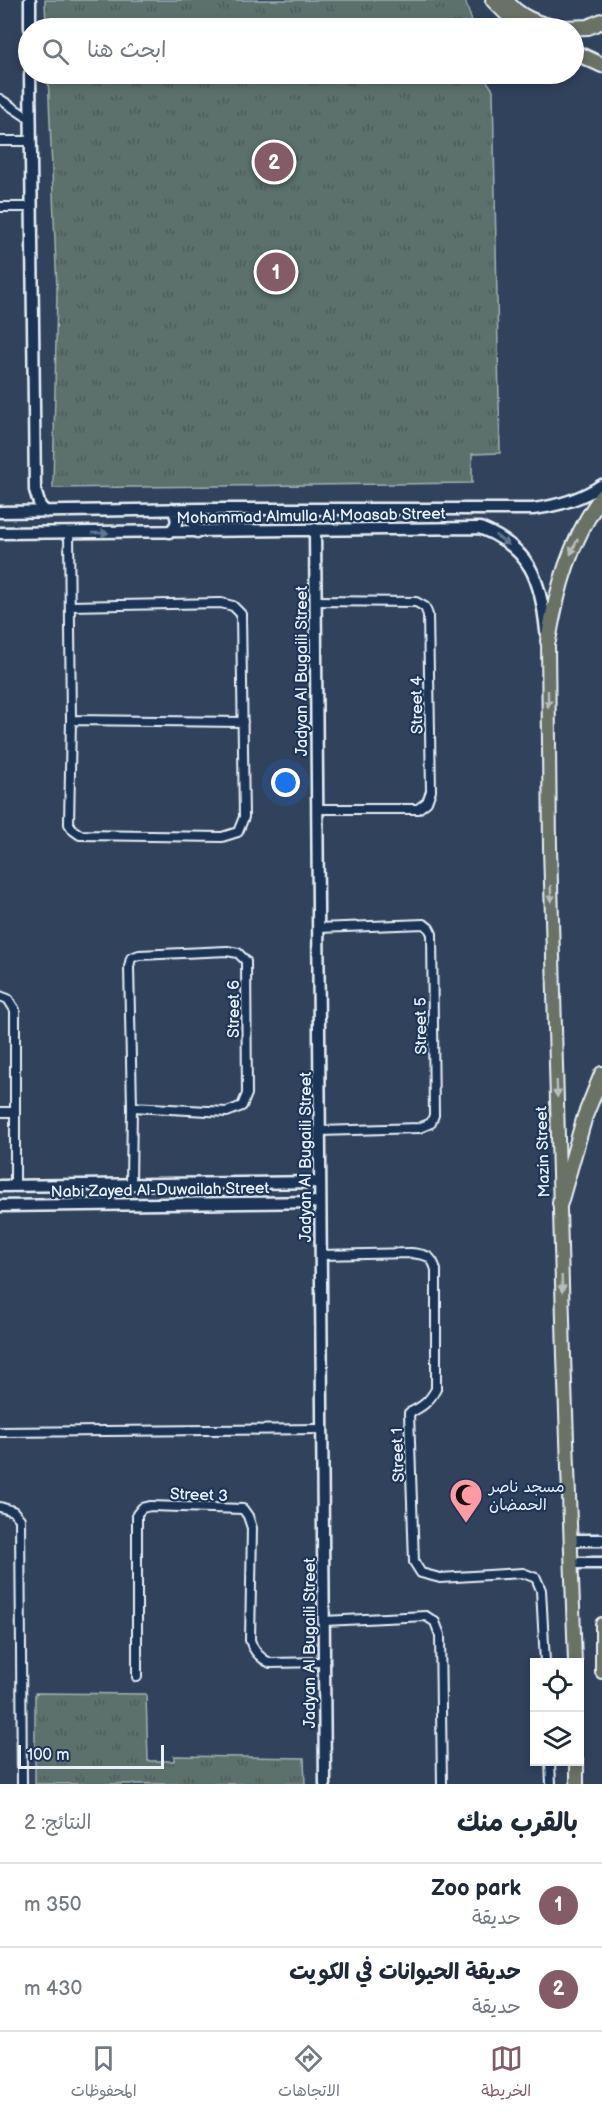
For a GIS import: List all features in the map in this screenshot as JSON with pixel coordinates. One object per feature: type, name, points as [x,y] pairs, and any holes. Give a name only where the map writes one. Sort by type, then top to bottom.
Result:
[{"type":"highway","points":[[493,0],[511,18]]},
{"type":"highway","points":[[506,0],[509,5],[529,18]]},
{"type":"highway","points":[[584,27],[602,21]]},
{"type":"highway","points":[[584,57],[602,65]]},
{"type":"highway","points":[[548,641],[556,595],[571,550],[593,508],[602,496]]},
{"type":"highway","points":[[560,1203],[585,1116],[602,1074]]},
{"type":"main road","name":"Mazin Street","points":[[548,641],[550,847],[575,1658]]},
{"type":"main road","points":[[602,1624],[602,1672]]},
{"type":"main road","points":[[577,1766],[578,1784]]},
{"type":"street","points":[[30,0],[30,18]]},
{"type":"street","points":[[30,84],[34,490],[40,506],[46,512]]},
{"type":"street","points":[[0,99],[30,119]]},
{"type":"street","points":[[0,141],[30,141]]},
{"type":"street","points":[[0,207],[31,207]]},
{"type":"street","name":"Mohammad Almulla Al Moasab Street","points":[[0,512],[172,509],[533,509],[551,507],[574,500],[602,485]]},
{"type":"street","points":[[22,512],[28,506],[34,490]]},
{"type":"street","points":[[169,532],[177,522],[172,509]]},
{"type":"street","points":[[197,532],[194,519],[202,509]]},
{"type":"street","points":[[480,528],[491,522],[488,510]]},
{"type":"street","name":"Mohammad Almulla Al Moasab Street","points":[[0,533],[480,528],[503,540],[525,558],[543,597],[548,641]]},
{"type":"street","name":"Jadyan Al Bugaili Street","points":[[315,529],[325,1784]]},
{"type":"street","points":[[69,533],[71,720],[69,824],[80,835],[116,837],[222,837],[238,832],[244,817],[241,614],[233,606],[221,603],[70,606]]},
{"type":"street","name":"Street 4","points":[[315,601],[416,602],[425,607],[428,615],[431,791],[427,802],[418,809],[317,809]]},
{"type":"street","points":[[71,720],[243,722]]},
{"type":"street","name":"Street 5","points":[[318,928],[424,924],[429,928],[432,934],[434,1114],[431,1123],[419,1128],[320,1131]]},
{"type":"street","name":"Street 6","points":[[131,1184],[129,967],[131,958],[150,954],[238,952],[246,961],[247,1094],[242,1106],[226,1113],[132,1107]]},
{"type":"street","points":[[0,996],[8,999],[15,1010],[15,1186]]},
{"type":"street","points":[[0,1112],[14,1112]]},
{"type":"street","name":"Nabi Zayed Al-Duwailah Street","points":[[0,1186],[320,1182]]},
{"type":"street","points":[[200,1204],[205,1202],[209,1191],[201,1183]]},
{"type":"street","points":[[228,1183],[224,1196],[228,1203]]},
{"type":"street","name":"Nabi Zayed Al-Duwailah Street","points":[[0,1206],[320,1202]]},
{"type":"street","name":"Street 1","points":[[321,1255],[411,1253],[425,1255],[433,1261],[436,1270],[436,1389],[423,1407],[409,1413],[414,1562],[421,1573],[440,1578],[523,1572],[536,1578],[541,1590],[545,1658]]},
{"type":"street","points":[[0,1432],[322,1429]]},
{"type":"street","name":"Street 3","points":[[137,1677],[137,1514],[142,1508],[150,1506],[243,1509],[252,1528],[250,1640],[252,1647],[263,1660],[270,1663],[324,1662]]},
{"type":"street","points":[[0,1507],[13,1511],[20,1519],[22,1784]]},
{"type":"street","points":[[572,1540],[602,1540]]},
{"type":"street","points":[[572,1563],[602,1563]]},
{"type":"street","points":[[324,1621],[426,1616],[435,1622],[440,1635],[442,1784]]},
{"type":"street","points":[[550,1766],[551,1784]]},
{"type":"green space","points":[[45,0],[465,0],[471,18],[46,18]]},
{"type":"green space","points":[[48,84],[489,84],[493,90],[500,453],[472,454],[472,483],[53,488],[57,290]]},
{"type":"green space","points":[[35,1693],[146,1694],[148,1761],[174,1761],[174,1756],[304,1758],[305,1784],[35,1784]]},
{"type":"place","name":"حديقة الحيوانات في الكويت","points":[[274,162]]},
{"type":"place","name":"Zoo park","points":[[276,272]]},
{"type":"place","name":"مسجد ناصر الحمضان","points":[[466,1524]]}]
